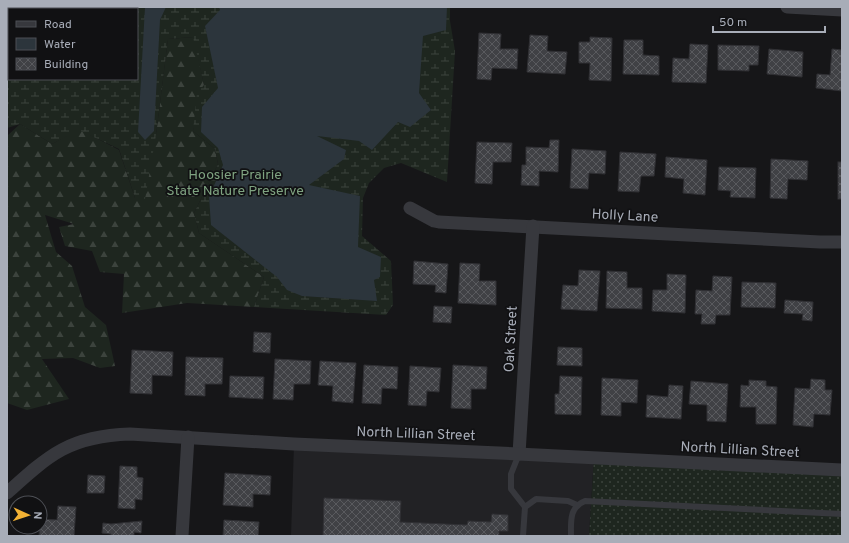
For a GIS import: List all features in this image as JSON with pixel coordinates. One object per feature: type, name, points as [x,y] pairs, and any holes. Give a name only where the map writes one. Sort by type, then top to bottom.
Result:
[{"type":"street","points":[[787,7],[842,10]]},
{"type":"street","name":"Holly Lane","points":[[410,208],[434,221],[439,222],[842,242]]},
{"type":"street","name":"Oak Street","points":[[519,454],[533,226]]},
{"type":"street","name":"North Lillian Street","points":[[7,493],[48,457],[66,447],[86,440],[108,435],[130,434],[294,444],[842,470]]},
{"type":"street","points":[[182,536],[188,437]]},
{"type":"lane","points":[[519,454],[511,474],[510,490],[525,507],[523,536]]},
{"type":"lane","points":[[525,507],[536,499],[568,501],[577,505]]},
{"type":"lane","points":[[571,536],[572,512],[577,505],[590,501],[842,514]]},
{"type":"shaded area","points":[[294,444],[594,457],[589,536],[291,536]]},
{"type":"green space","name":"Hoosier Prairie State Nature Preserve","points":[[7,7],[450,7],[450,21],[455,51],[447,182],[401,163],[384,168],[369,183],[363,198],[362,236],[391,261],[393,305],[386,315],[254,307],[264,277],[199,233],[194,213],[218,164],[215,149],[193,131],[197,93],[204,85],[193,37],[168,39],[156,135],[145,199],[135,198],[119,149],[79,130],[52,144],[20,124],[7,128]]},
{"type":"green space","points":[[194,37],[204,85],[193,131],[215,149],[218,164],[194,213],[199,233],[264,277],[254,307],[187,303],[122,313],[124,274],[100,272],[92,251],[65,246],[59,227],[74,224],[45,215],[56,252],[72,266],[85,307],[106,325],[115,366],[100,368],[73,358],[42,359],[69,399],[27,410],[7,403],[7,136],[20,124],[52,144],[79,129],[119,150],[135,198],[156,135],[168,39]]},
{"type":"green space","points":[[594,457],[842,470],[842,536],[589,536]]},
{"type":"water","points":[[145,7],[166,7],[160,20],[154,131],[145,140],[138,132]]},
{"type":"water","points":[[219,7],[447,7],[446,30],[423,36],[419,93],[431,110],[410,127],[398,122],[372,150],[359,141],[317,136],[346,150],[344,159],[309,185],[360,196],[358,247],[381,257],[380,277],[374,280],[377,301],[302,296],[287,290],[277,277],[211,225],[209,197],[223,165],[218,148],[201,132],[202,107],[218,88],[205,26],[220,10]]},
{"type":"building","points":[[479,33],[501,34],[500,49],[518,49],[517,69],[492,68],[491,80],[477,79]]},
{"type":"building","points":[[530,35],[548,36],[547,51],[567,52],[565,74],[527,72]]},
{"type":"building","points":[[590,37],[612,38],[611,81],[589,80],[590,63],[579,63],[579,42],[590,42]]},
{"type":"building","points":[[624,40],[643,40],[643,55],[659,56],[659,75],[623,74]]},
{"type":"building","points":[[690,44],[708,45],[706,83],[672,82],[673,58],[689,59]]},
{"type":"building","points":[[718,45],[759,46],[758,65],[749,65],[749,71],[718,70]]},
{"type":"building","points":[[769,49],[803,52],[802,77],[767,74]]},
{"type":"building","points":[[832,49],[842,50],[842,91],[816,88],[817,74],[830,75]]},
{"type":"building","points":[[550,140],[559,140],[558,172],[539,171],[539,186],[521,185],[522,165],[526,165],[526,147],[549,148]]},
{"type":"building","points":[[477,142],[512,143],[511,162],[493,162],[492,184],[475,183]]},
{"type":"building","points":[[572,149],[606,151],[605,174],[589,173],[588,189],[570,188]]},
{"type":"building","points":[[620,152],[656,154],[654,176],[641,176],[639,192],[618,191]]},
{"type":"building","points":[[666,157],[707,160],[705,195],[683,193],[684,179],[665,177]]},
{"type":"building","points":[[771,159],[808,161],[807,180],[788,179],[787,199],[770,198]]},
{"type":"building","points":[[838,162],[842,162],[842,199],[838,199]]},
{"type":"building","points":[[719,167],[756,168],[755,198],[730,197],[731,191],[718,190]]},
{"type":"building","points":[[414,261],[448,264],[446,293],[435,292],[436,285],[413,284]]},
{"type":"building","points":[[460,263],[480,264],[479,281],[496,281],[496,305],[458,303]]},
{"type":"building","points":[[579,270],[600,271],[597,311],[561,309],[563,285],[578,286]]},
{"type":"building","points":[[607,271],[627,272],[627,288],[642,288],[642,309],[606,308]]},
{"type":"building","points":[[667,274],[686,275],[685,313],[652,311],[653,290],[667,290]]},
{"type":"building","points":[[713,276],[732,277],[730,315],[716,315],[715,324],[701,324],[702,314],[695,314],[696,290],[712,291]]},
{"type":"building","points":[[742,282],[776,283],[775,308],[741,307]]},
{"type":"building","points":[[785,300],[813,302],[812,321],[802,320],[803,314],[784,313]]},
{"type":"building","points":[[434,306],[452,307],[451,323],[433,322]]},
{"type":"building","points":[[254,332],[271,333],[270,353],[253,352]]},
{"type":"building","points":[[558,347],[582,348],[582,366],[557,365]]},
{"type":"building","points":[[132,350],[173,352],[172,376],[152,375],[152,394],[130,393]]},
{"type":"building","points":[[186,357],[223,358],[222,384],[205,384],[205,396],[185,395]]},
{"type":"building","points":[[275,359],[311,361],[310,384],[294,384],[293,400],[273,399]]},
{"type":"building","points":[[320,361],[356,363],[353,403],[332,401],[333,386],[318,385]]},
{"type":"building","points":[[364,365],[398,367],[397,389],[382,388],[381,404],[362,403]]},
{"type":"building","points":[[453,365],[487,367],[486,389],[471,389],[471,409],[451,408]]},
{"type":"building","points":[[410,366],[441,368],[439,392],[427,391],[426,406],[408,405]]},
{"type":"building","points":[[230,376],[264,377],[263,399],[229,397]]},
{"type":"building","points":[[560,376],[582,377],[581,415],[555,414],[555,394],[559,394]]},
{"type":"building","points":[[602,378],[638,380],[637,403],[621,402],[621,416],[601,415]]},
{"type":"building","points":[[811,379],[825,380],[825,390],[832,390],[830,415],[814,414],[813,427],[793,425],[795,388],[810,389]]},
{"type":"building","points":[[749,380],[766,381],[766,386],[777,387],[776,424],[756,424],[756,407],[740,407],[741,385],[749,386]]},
{"type":"building","points":[[691,381],[728,384],[726,422],[707,421],[707,405],[689,404]]},
{"type":"building","points":[[669,385],[683,386],[681,419],[646,417],[647,395],[668,397]]},
{"type":"building","points":[[120,466],[137,467],[137,477],[143,478],[142,500],[135,499],[135,509],[118,508]]},
{"type":"building","points":[[225,473],[271,476],[270,495],[253,494],[253,507],[223,505]]},
{"type":"building","points":[[88,475],[105,476],[104,493],[87,493]]},
{"type":"building","points":[[324,498],[401,501],[400,522],[467,525],[468,521],[491,522],[492,514],[508,515],[508,531],[499,531],[499,536],[323,536]]},
{"type":"building","points":[[58,506],[76,507],[74,536],[39,536],[48,535],[48,519],[57,520]]},
{"type":"building","points":[[224,520],[259,522],[258,536],[223,536]]},
{"type":"building","points":[[142,521],[141,533],[134,532],[134,536],[111,536],[111,534],[102,533],[103,523],[111,524]]}]
